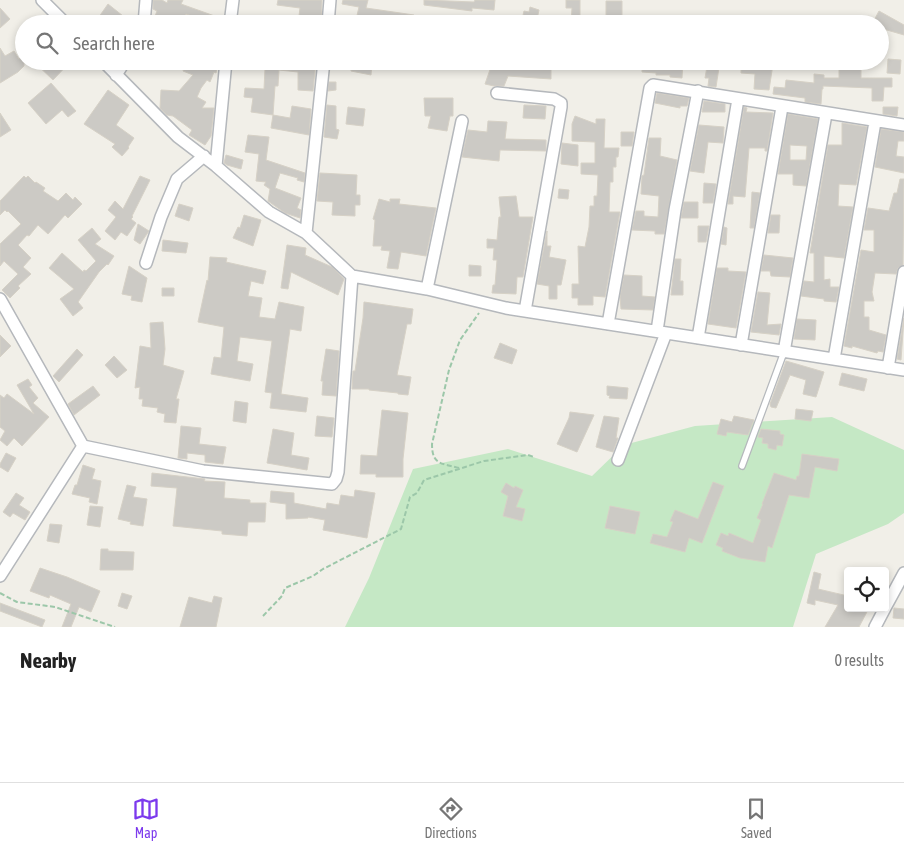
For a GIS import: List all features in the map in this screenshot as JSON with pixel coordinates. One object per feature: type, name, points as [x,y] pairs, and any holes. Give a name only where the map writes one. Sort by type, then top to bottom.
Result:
[{"type":"street","points":[[42,0],[57,15]]},
{"type":"street","points":[[145,15],[146,0]]},
{"type":"street","points":[[231,15],[233,0]]},
{"type":"street","points":[[329,15],[330,0]]},
{"type":"street","points":[[111,70],[178,137],[204,156],[269,212],[306,233],[352,276],[427,289],[506,308],[904,370]]},
{"type":"street","points":[[116,75],[119,70]]},
{"type":"street","points":[[216,166],[225,70]]},
{"type":"street","points":[[306,233],[323,70]]},
{"type":"street","points":[[608,324],[650,88],[653,85],[698,91],[874,122],[904,125]]},
{"type":"street","points":[[618,460],[662,332],[675,210],[698,91]]},
{"type":"street","points":[[497,93],[554,99],[560,103],[561,107],[524,311]]},
{"type":"street","points":[[698,338],[738,99]]},
{"type":"street","points":[[742,345],[782,107]]},
{"type":"street","points":[[784,352],[826,114]]},
{"type":"street","points":[[427,289],[462,121]]},
{"type":"street","points":[[834,359],[874,122]]},
{"type":"street","points":[[146,263],[161,217],[177,179],[204,156]]},
{"type":"street","points":[[888,368],[904,272]]},
{"type":"street","points":[[0,300],[83,446],[204,471],[332,484],[338,472],[352,276]]},
{"type":"street","points":[[0,576],[83,446]]},
{"type":"street","points":[[889,601],[904,573]]},
{"type":"street","points":[[875,627],[883,612]]},
{"type":"lane","points":[[742,466],[784,352]]},
{"type":"path","points":[[459,468],[436,461],[432,455],[432,444],[449,370],[460,340],[480,311]]},
{"type":"path","points":[[263,616],[282,596],[285,588],[313,576],[401,529],[410,497],[417,493],[424,480],[484,461],[528,455],[534,457]]},
{"type":"path","points":[[0,593],[17,602],[55,607],[115,627]]},
{"type":"green space","points":[[832,417],[904,450],[904,513],[888,524],[816,554],[793,627],[345,627],[369,578],[413,469],[508,449],[592,476],[624,445],[695,426]]},
{"type":"building","points":[[153,0],[162,0],[167,3],[168,0],[183,0],[181,4],[212,15],[155,15],[157,11],[153,9]]},
{"type":"building","points":[[278,0],[322,0],[321,15],[299,15],[300,8],[277,5]]},
{"type":"building","points":[[343,0],[368,0],[366,8],[414,15],[357,15],[359,7],[342,4]]},
{"type":"building","points":[[424,0],[474,2],[475,0],[495,0],[494,10],[472,8],[472,11],[424,5]]},
{"type":"building","points":[[566,0],[580,0],[580,15],[572,15],[572,8],[566,8]]},
{"type":"building","points":[[606,1],[622,1],[622,15],[606,15]]},
{"type":"building","points":[[108,4],[122,15],[100,15]]},
{"type":"building","points":[[530,7],[539,10],[538,15],[523,15],[524,11],[529,12]]},
{"type":"building","points":[[0,8],[10,19],[0,28]]},
{"type":"building","points":[[879,11],[886,15],[877,15]]},
{"type":"building","points":[[889,17],[904,25],[904,35],[889,31]]},
{"type":"building","points":[[0,48],[5,56],[14,51],[15,70],[20,70],[0,83]]},
{"type":"building","points":[[889,59],[901,60],[900,74],[887,73],[889,70]]},
{"type":"building","points":[[42,70],[62,70],[53,80]]},
{"type":"building","points":[[217,70],[210,82],[207,80],[201,88],[197,97],[206,102],[202,108],[214,108],[211,136],[205,145],[189,135],[192,130],[173,116],[167,115],[160,108],[161,90],[179,91],[193,75],[183,71]]},
{"type":"building","points":[[265,70],[279,70],[278,86],[275,86],[273,115],[251,112],[253,98],[244,97],[245,88],[264,89]]},
{"type":"building","points":[[279,70],[315,70],[313,91],[298,90],[298,72]]},
{"type":"building","points":[[351,70],[371,70],[371,75]]},
{"type":"building","points":[[490,70],[551,70],[551,79],[508,76],[504,86],[485,84]]},
{"type":"building","points":[[642,70],[682,70],[682,78],[642,72]]},
{"type":"building","points":[[706,70],[719,70],[716,87],[708,86],[709,78],[705,78]]},
{"type":"building","points":[[741,70],[772,70],[769,90],[754,89],[755,74],[741,73]]},
{"type":"building","points":[[839,70],[861,70],[861,78],[892,78],[892,87],[884,87],[883,101],[872,101],[872,88],[823,86],[821,104],[805,102],[805,98],[773,94],[774,87],[785,88],[786,80],[814,83],[814,74],[824,75],[824,78],[839,78]]},
{"type":"building","points":[[329,82],[336,82],[336,90],[328,91]]},
{"type":"building","points":[[51,83],[76,111],[68,117],[62,110],[46,124],[28,103]]},
{"type":"building","points":[[108,90],[129,105],[116,125],[134,138],[122,156],[112,147],[115,144],[84,124]]},
{"type":"building","points":[[657,93],[689,98],[687,106],[680,106],[680,108],[655,103]]},
{"type":"building","points":[[424,98],[453,98],[453,116],[450,116],[447,131],[428,128],[431,116],[425,116]]},
{"type":"building","points":[[704,101],[725,104],[725,112],[702,112]]},
{"type":"building","points":[[327,105],[336,106],[336,129],[339,130],[337,139],[324,137]]},
{"type":"building","points":[[524,105],[546,106],[545,119],[523,118]]},
{"type":"building","points":[[292,106],[311,109],[309,135],[271,128],[273,115],[290,118]]},
{"type":"building","points":[[348,107],[365,109],[363,126],[346,124]]},
{"type":"building","points":[[744,107],[747,108],[746,112],[773,113],[767,151],[765,151],[765,148],[749,148],[745,197],[733,196],[733,204],[728,204]]},
{"type":"building","points":[[883,107],[898,107],[897,116],[883,114]]},
{"type":"building","points":[[0,113],[11,130],[0,137]]},
{"type":"building","points":[[788,114],[818,119],[806,186],[793,185],[793,174],[778,174]],"holes":[[[790,145],[807,146],[806,160],[790,160]]]},
{"type":"building","points":[[575,116],[596,124],[596,119],[605,119],[604,148],[619,148],[618,157],[616,157],[616,167],[613,167],[613,182],[610,182],[609,212],[620,212],[605,297],[593,296],[593,305],[578,305],[578,298],[572,298],[572,284],[579,284],[578,246],[585,247],[589,227],[590,206],[594,206],[594,196],[597,196],[598,175],[581,174],[581,163],[595,163],[595,142],[572,141],[572,124]]},
{"type":"building","points":[[488,121],[507,122],[505,139],[546,140],[546,151],[500,150],[499,161],[462,157],[468,130],[487,132]]},
{"type":"building","points":[[842,123],[867,127],[856,185],[839,184],[838,206],[853,207],[844,258],[824,256],[824,280],[830,279],[830,287],[839,287],[836,302],[801,296],[804,281],[814,282],[814,253],[810,253],[828,145],[842,145]]},
{"type":"building","points":[[699,125],[724,127],[723,143],[708,142],[704,173],[690,171]]},
{"type":"building","points":[[881,129],[904,132],[904,141],[898,141],[896,156],[904,157],[904,173],[875,167]]},
{"type":"building","points":[[621,132],[634,132],[632,146],[621,146]]},
{"type":"building","points":[[248,135],[269,137],[266,160],[305,173],[304,182],[297,180],[298,178],[280,173],[275,188],[301,198],[297,208],[301,210],[300,218],[285,213],[268,201],[270,189],[264,185],[266,182],[256,181],[259,154],[245,152]]},
{"type":"building","points":[[649,138],[661,138],[660,156],[677,160],[664,234],[655,234],[655,231],[632,230],[636,211],[644,211],[644,216],[658,217],[659,196],[641,194],[642,176],[644,175]]},
{"type":"building","points":[[562,143],[578,145],[578,166],[561,164]]},
{"type":"building","points":[[226,155],[243,160],[241,169],[224,163]]},
{"type":"building","points":[[320,173],[357,175],[356,195],[360,195],[360,205],[355,205],[355,216],[332,215],[333,202],[317,201]]},
{"type":"building","points":[[24,176],[26,178],[28,176],[35,183],[45,188],[43,191],[58,201],[66,193],[73,200],[75,197],[82,204],[68,218],[65,215],[48,234],[38,225],[18,245],[31,258],[23,267],[31,274],[18,286],[20,288],[10,298],[2,290],[18,274],[4,261],[0,266],[0,244],[21,224],[8,211],[5,210],[0,215],[0,201]]},
{"type":"building","points":[[140,176],[150,180],[131,219],[136,223],[127,236],[121,232],[115,240],[105,231],[116,217],[108,210],[115,201],[123,209]]},
{"type":"building","points":[[900,179],[904,179],[903,265],[898,268],[896,274],[875,273],[872,292],[874,301],[864,301],[864,317],[869,317],[869,330],[886,335],[883,352],[878,351],[877,353],[852,346],[852,348],[844,346],[861,250],[874,252],[874,230],[864,230],[868,208],[889,211],[894,193],[897,193]]},
{"type":"building","points":[[704,183],[716,184],[713,203],[703,203]]},
{"type":"building","points":[[559,189],[569,190],[568,199],[558,198]]},
{"type":"building","points":[[752,192],[760,193],[754,228],[750,228]]},
{"type":"building","points":[[516,196],[519,217],[533,217],[523,277],[517,277],[516,294],[492,293],[493,285],[495,285],[497,260],[493,260],[494,248],[487,248],[487,239],[497,240],[499,217],[501,217],[499,197]]},
{"type":"building","points":[[379,199],[390,202],[390,199],[400,199],[399,204],[436,208],[426,256],[401,252],[398,269],[387,268],[390,251],[381,250],[382,246],[373,246],[375,220],[373,219]]},
{"type":"building","points":[[684,202],[698,202],[698,218],[681,218]]},
{"type":"building","points":[[179,204],[193,208],[189,221],[175,216]]},
{"type":"building","points":[[244,215],[261,220],[253,246],[233,238],[238,227],[240,228]]},
{"type":"building","points":[[771,215],[780,215],[779,233],[768,233]]},
{"type":"building","points":[[138,224],[149,231],[140,244],[134,240]]},
{"type":"building","points":[[698,226],[709,226],[706,242],[698,242]]},
{"type":"building","points":[[724,227],[727,228],[726,245],[721,244]]},
{"type":"building","points":[[92,228],[101,239],[95,244],[114,256],[108,265],[99,272],[78,302],[83,308],[73,316],[60,299],[74,289],[49,268],[62,253],[83,272],[84,270],[86,271],[96,261],[78,240]]},
{"type":"building","points":[[547,231],[547,246],[551,246],[549,257],[566,260],[561,285],[557,285],[557,299],[549,299],[549,286],[537,284]]},
{"type":"building","points":[[163,240],[188,243],[186,253],[162,251]]},
{"type":"building","points":[[287,245],[306,248],[305,255],[332,267],[344,279],[338,295],[291,272],[288,289],[281,288]]},
{"type":"building","points":[[764,255],[793,258],[790,277],[771,276],[770,271],[761,271]]},
{"type":"building","points":[[210,257],[227,258],[226,262],[266,271],[263,284],[251,281],[248,296],[262,298],[259,317],[275,319],[279,302],[304,307],[301,331],[290,329],[281,394],[308,398],[306,412],[270,408],[272,393],[265,392],[272,341],[240,337],[237,361],[253,364],[250,381],[211,374],[214,357],[221,358],[224,327],[198,322],[208,281]]},
{"type":"building","points":[[675,259],[681,259],[680,281],[683,281],[683,295],[671,295]]},
{"type":"building","points":[[469,265],[481,266],[481,276],[469,276]]},
{"type":"building","points":[[129,266],[147,278],[142,302],[131,300],[132,296],[122,294]]},
{"type":"building","points":[[717,268],[728,268],[728,271],[746,272],[736,328],[708,324]]},
{"type":"building","points":[[624,275],[642,276],[642,296],[655,297],[653,310],[621,309],[620,297]]},
{"type":"building","points":[[162,288],[174,288],[174,296],[162,296]]},
{"type":"building","points":[[758,292],[770,293],[767,325],[781,324],[779,335],[751,332]]},
{"type":"building","points":[[364,302],[413,309],[411,324],[407,324],[397,375],[411,377],[408,395],[369,389],[352,389]]},
{"type":"building","points":[[904,318],[901,360],[897,359]]},
{"type":"building","points":[[797,319],[816,320],[815,340],[794,339]]},
{"type":"building","points":[[163,322],[165,349],[163,365],[184,371],[176,399],[179,399],[176,423],[164,422],[165,414],[157,412],[158,408],[142,406],[143,399],[139,399],[140,387],[135,388],[140,346],[151,348],[150,323]]},
{"type":"building","points":[[0,335],[11,346],[0,357]]},
{"type":"building","points":[[500,343],[517,350],[512,364],[494,358]]},
{"type":"building","points":[[77,349],[83,355],[59,382],[53,376]]},
{"type":"building","points":[[326,349],[339,351],[336,396],[322,395],[323,381],[321,381]]},
{"type":"building","points":[[114,356],[127,370],[117,378],[105,365]]},
{"type":"building","points":[[786,361],[824,372],[816,397],[803,394],[806,380],[790,375],[776,408],[771,407],[770,404]]},
{"type":"building","points":[[842,373],[867,379],[864,391],[839,385]]},
{"type":"building","points":[[28,379],[32,385],[29,387],[38,398],[33,403],[49,417],[22,446],[14,438],[7,446],[0,440],[5,431],[0,427],[0,395],[4,398],[7,394],[34,414],[17,385]]},
{"type":"building","points":[[93,386],[100,395],[74,415],[68,404]]},
{"type":"building","points":[[607,386],[628,388],[627,399],[609,398]]},
{"type":"building","points":[[235,401],[248,403],[246,423],[233,421]]},
{"type":"building","points":[[796,409],[813,411],[811,421],[795,419]]},
{"type":"building","points":[[382,410],[408,413],[403,477],[376,477],[376,474],[360,474],[361,455],[377,456]]},
{"type":"building","points":[[570,412],[594,415],[577,452],[557,444]]},
{"type":"building","points":[[317,416],[334,418],[332,437],[315,436]]},
{"type":"building","points":[[604,416],[619,418],[616,438],[618,438],[613,452],[596,447]]},
{"type":"building","points":[[734,416],[754,420],[748,435],[727,432],[726,436],[717,434],[721,419],[732,422]]},
{"type":"building","points":[[181,426],[201,428],[199,444],[226,447],[223,464],[205,462],[205,455],[187,453],[187,459],[178,458]]},
{"type":"building","points":[[273,429],[294,433],[291,455],[309,458],[307,470],[267,463]]},
{"type":"building","points":[[761,429],[780,431],[780,434],[784,435],[782,446],[777,445],[776,450],[768,448],[768,444],[762,443],[763,438],[758,437]]},
{"type":"building","points":[[6,453],[16,458],[8,472],[0,467]]},
{"type":"building","points":[[802,454],[839,459],[837,471],[815,467],[809,498],[789,495],[772,548],[768,546],[765,562],[740,558],[722,551],[723,548],[716,545],[721,533],[728,536],[729,533],[753,543],[761,520],[757,518],[774,473],[796,480],[797,476],[799,476]]},
{"type":"building","points":[[83,465],[95,469],[92,479],[101,481],[97,504],[89,502],[90,498],[72,494]]},
{"type":"building","points":[[152,473],[205,479],[204,481],[225,482],[224,498],[250,500],[250,503],[266,503],[265,522],[248,522],[247,536],[222,534],[222,531],[173,526],[177,488],[151,486]]},
{"type":"building","points":[[713,482],[724,486],[702,543],[689,538],[685,552],[650,543],[653,534],[667,537],[673,522],[670,521],[675,510],[698,519]]},
{"type":"building","points":[[506,483],[514,488],[515,486],[523,490],[516,507],[525,509],[522,521],[503,516],[508,496],[501,492]]},
{"type":"building","points":[[127,485],[136,487],[133,497],[147,499],[143,526],[130,524],[131,522],[118,519]]},
{"type":"building","points":[[355,490],[375,493],[367,538],[323,530],[325,520],[308,517],[286,519],[286,504],[270,502],[271,491],[294,493],[294,503],[326,509],[327,503],[339,505],[341,495],[354,497]]},
{"type":"building","points":[[16,493],[24,498],[19,505],[30,512],[25,520],[13,513],[10,517],[3,512]]},
{"type":"building","points":[[90,506],[103,507],[100,527],[87,525]]},
{"type":"building","points":[[610,506],[640,512],[635,534],[605,528]]},
{"type":"building","points":[[50,524],[62,525],[59,543],[47,541]]},
{"type":"building","points":[[101,549],[134,552],[133,570],[100,570]]},
{"type":"building","points":[[40,568],[100,591],[91,612],[79,607],[71,627],[62,627],[71,604],[50,595],[49,598],[30,591]]},
{"type":"building","points":[[814,572],[821,574],[818,589],[844,595],[844,612],[867,612],[859,627],[825,627],[838,605],[815,600],[815,605],[807,603]]},
{"type":"building","points":[[122,593],[132,596],[127,609],[118,606]]},
{"type":"building","points":[[214,596],[222,598],[216,627],[180,627],[189,597],[212,603]]},
{"type":"building","points":[[0,603],[45,620],[42,627],[0,611]]},
{"type":"building","points":[[894,608],[904,609],[904,619],[893,618]]}]
